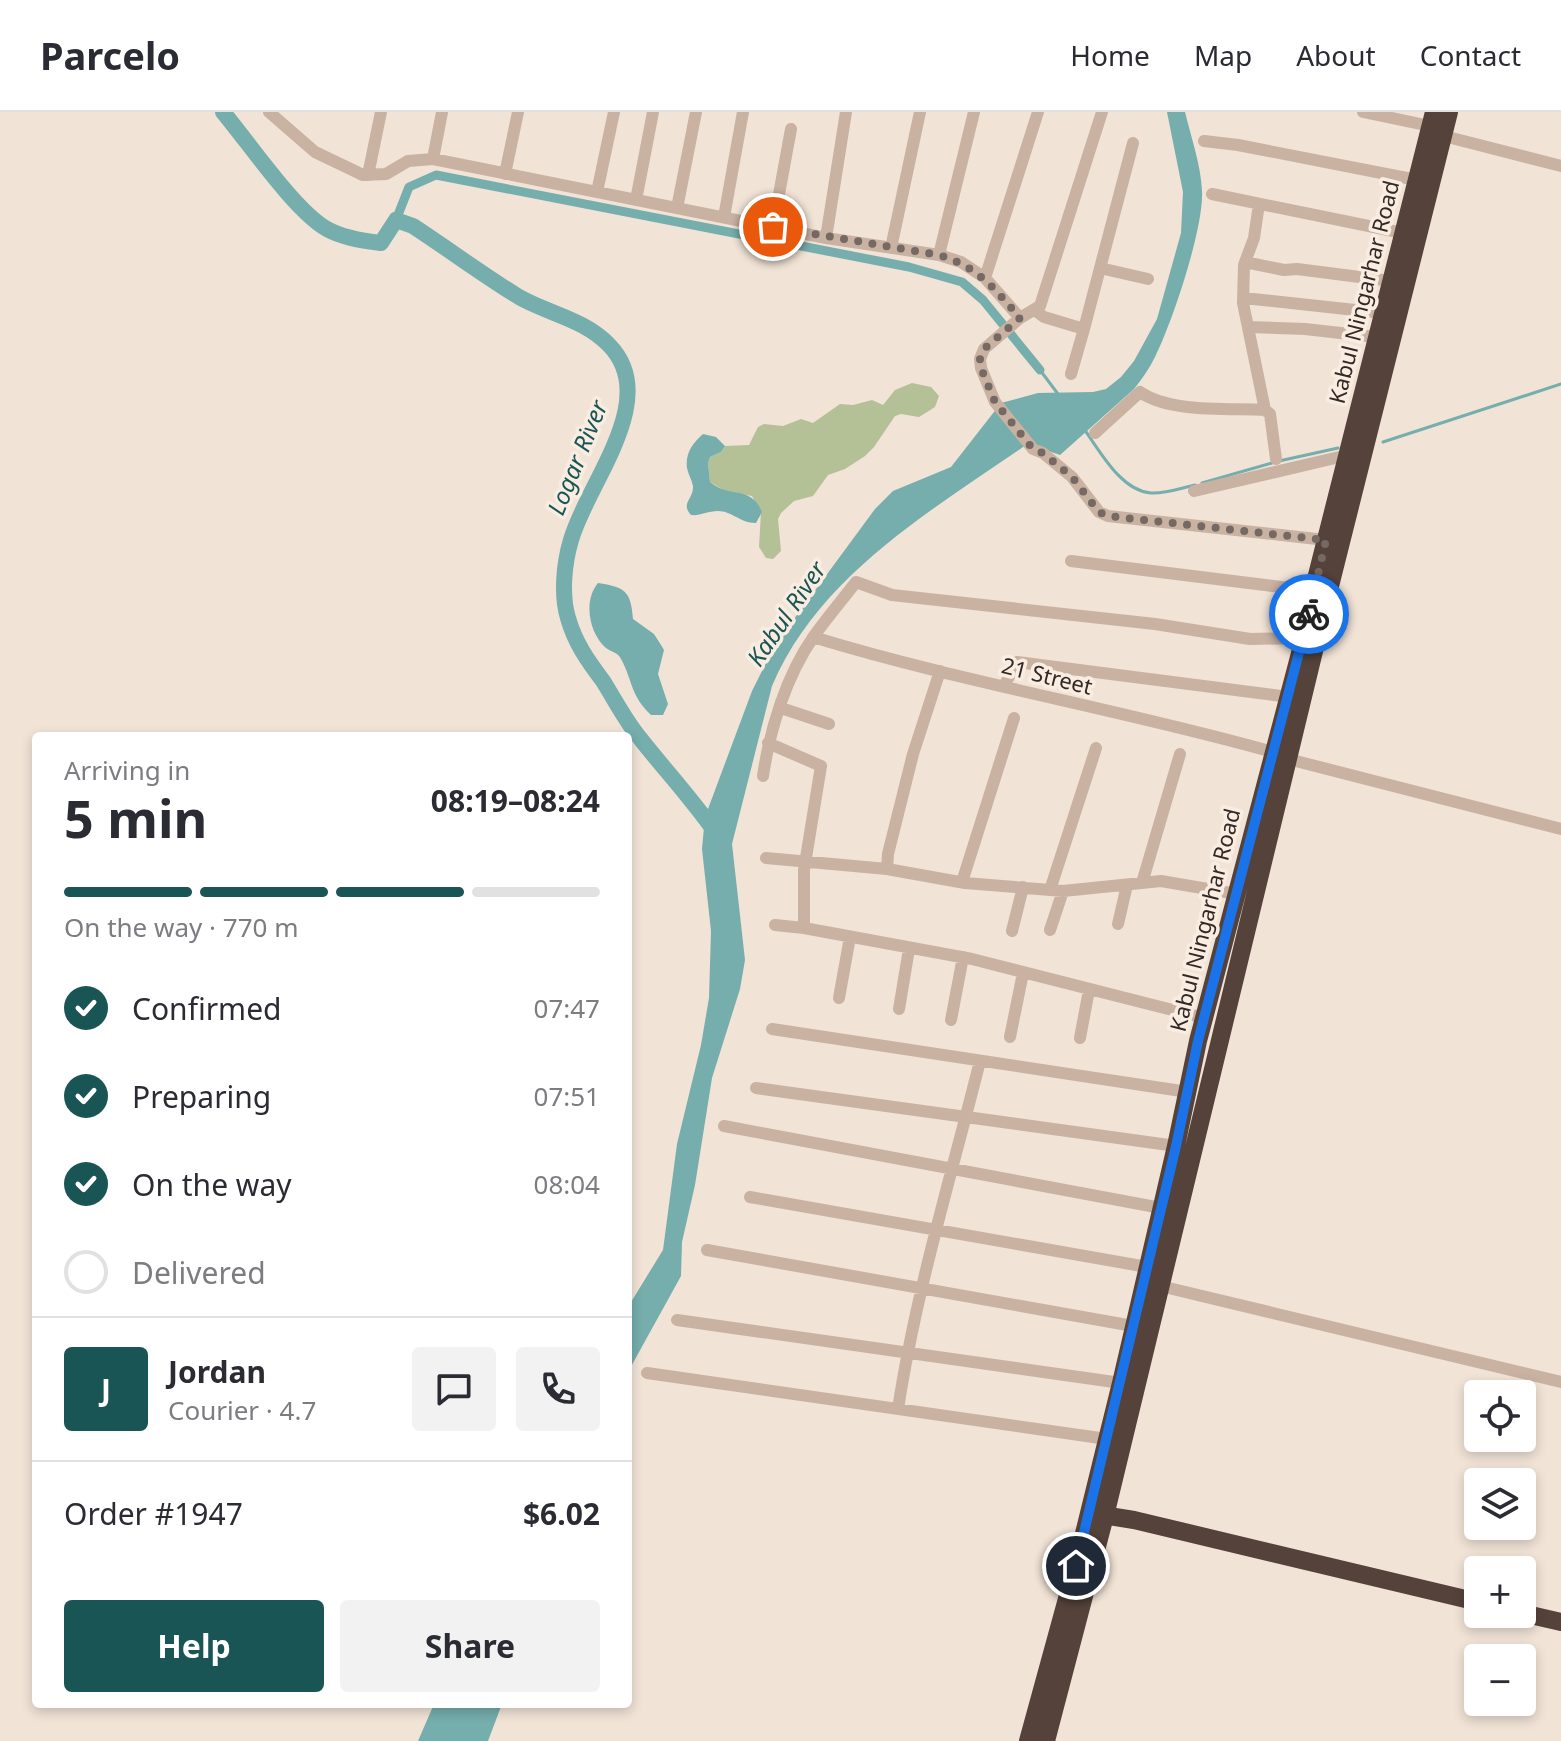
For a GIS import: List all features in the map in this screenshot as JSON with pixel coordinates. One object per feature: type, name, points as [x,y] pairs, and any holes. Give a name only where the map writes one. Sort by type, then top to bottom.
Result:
[{"type":"highway","name":"Kabul Ningarhar Road","points":[[1028,1741],[1097,1514],[1107,1439],[1133,1326],[1151,1278],[1161,1208],[1204,1018],[1277,755],[1313,591],[1376,337],[1434,126],[1449,112]]},
{"type":"highway","name":"Kabul Ningarhar Road","points":[[1046,1741],[1151,1278],[1277,755],[1434,126]]},
{"type":"highway","points":[[1097,1514],[1134,1520],[1464,1599]]},
{"type":"highway","points":[[1536,1616],[1561,1622]]},
{"type":"street","points":[[269,112],[315,152],[368,175],[386,174],[408,161],[433,159],[826,238],[939,255],[961,262],[985,278],[1012,325]]},
{"type":"street","points":[[368,175],[381,112]]},
{"type":"street","points":[[433,159],[442,112]]},
{"type":"street","points":[[505,174],[518,112]]},
{"type":"street","points":[[597,192],[614,112]]},
{"type":"street","points":[[636,200],[653,112]]},
{"type":"street","points":[[677,208],[696,112]]},
{"type":"street","points":[[724,217],[743,112]]},
{"type":"street","points":[[826,238],[846,112]]},
{"type":"street","points":[[891,248],[920,112]]},
{"type":"street","points":[[939,255],[974,112]]},
{"type":"street","points":[[985,278],[1038,112]]},
{"type":"street","points":[[1102,112],[1036,311],[1012,325],[984,349],[980,359],[995,402],[1033,449],[1043,453],[1072,477],[1099,512],[1108,516],[1326,540]]},
{"type":"street","points":[[1363,112],[1434,126],[1561,166]]},
{"type":"street","points":[[773,227],[791,129]]},
{"type":"street","points":[[1204,141],[1417,180]]},
{"type":"street","points":[[1071,374],[1133,143]]},
{"type":"street","points":[[1212,194],[1403,233]]},
{"type":"street","points":[[1259,204],[1254,238],[1245,262],[1244,298],[1265,410]]},
{"type":"street","points":[[1245,262],[1284,270],[1391,281]]},
{"type":"street","points":[[1100,268],[1148,279]]},
{"type":"street","points":[[1244,298],[1383,313]]},
{"type":"street","points":[[1036,311],[1044,317],[1084,329]]},
{"type":"street","points":[[1248,327],[1305,329],[1376,337]]},
{"type":"street","points":[[1095,433],[1140,392],[1153,401],[1201,408],[1265,410],[1270,414],[1276,459]]},
{"type":"street","points":[[1194,491],[1348,455]]},
{"type":"street","points":[[1071,561],[1313,591]]},
{"type":"street","points":[[763,776],[768,743],[801,658],[813,637],[856,582],[892,595],[1155,624],[1250,639],[1304,638]]},
{"type":"street","name":"21 Street","points":[[813,637],[900,663],[1004,686],[1561,829]]},
{"type":"street","points":[[1004,686],[1017,662],[1289,697]]},
{"type":"street","points":[[887,869],[913,754],[940,671]]},
{"type":"street","points":[[781,708],[829,724]]},
{"type":"street","points":[[962,882],[1014,718]]},
{"type":"street","points":[[768,743],[821,766],[806,862],[804,928]]},
{"type":"street","points":[[1050,930],[1057,890],[1096,748]]},
{"type":"street","points":[[1142,883],[1180,754]]},
{"type":"street","points":[[766,858],[887,869],[962,882],[1057,890],[1174,882],[1237,894]]},
{"type":"street","points":[[1118,924],[1127,885]]},
{"type":"street","points":[[1012,931],[1023,887]]},
{"type":"street","points":[[775,925],[963,957],[1204,1018]]},
{"type":"street","points":[[839,998],[850,937]]},
{"type":"street","points":[[899,1009],[909,949]]},
{"type":"street","points":[[951,1020],[963,957]]},
{"type":"street","points":[[1010,1037],[1023,973]]},
{"type":"street","points":[[1080,1038],[1089,990]]},
{"type":"street","points":[[772,1029],[1188,1092]]},
{"type":"street","points":[[898,1409],[934,1231],[980,1061]]},
{"type":"street","points":[[756,1088],[1176,1146]]},
{"type":"street","points":[[724,1126],[1161,1208]]},
{"type":"street","points":[[750,1197],[934,1231],[1151,1278],[1561,1382]]},
{"type":"street","points":[[707,1250],[1133,1326]]},
{"type":"street","points":[[677,1320],[1121,1383]]},
{"type":"street","points":[[647,1373],[1107,1439]]},
{"type":"green space","points":[[912,383],[931,387],[939,396],[935,407],[919,417],[895,416],[865,456],[845,469],[828,475],[813,496],[794,501],[778,519],[781,551],[773,559],[766,558],[759,547],[761,512],[752,496],[727,492],[710,482],[710,457],[721,452],[725,446],[749,445],[758,427],[764,424],[783,426],[801,419],[813,423],[840,404],[853,405],[872,400],[883,405],[895,390]]},
{"type":"water","points":[[1167,112],[1185,112],[1200,171],[1201,207],[1178,299],[1153,361],[1134,389],[1060,455],[1031,445],[1023,447],[880,550],[847,579],[818,611],[792,647],[772,686],[732,844],[745,960],[740,989],[712,1078],[695,1185],[682,1242],[681,1276],[632,1365],[632,1300],[663,1250],[677,1144],[709,998],[711,931],[702,849],[705,817],[752,691],[794,619],[875,509],[893,491],[951,467],[1001,403],[1038,393],[1093,392],[1106,389],[1121,377],[1134,361],[1157,319],[1181,233],[1183,192]]},
{"type":"water","points":[[703,434],[716,437],[725,446],[721,452],[710,457],[710,482],[752,498],[762,512],[756,523],[723,512],[691,515],[688,511],[693,486],[687,458]]},
{"type":"water","points":[[598,583],[615,586],[625,592],[633,619],[654,634],[664,650],[658,674],[668,704],[663,715],[651,715],[644,708],[620,657],[606,648],[595,634],[589,608]]},
{"type":"water","points":[[432,1708],[500,1708],[488,1741],[418,1741]]},
{"type":"waterway","name":"Logar River","points":[[223,112],[287,192],[327,229],[346,237],[381,243],[396,220],[413,226],[519,297],[589,329],[609,345],[623,367],[628,390],[624,415],[616,441],[571,540],[564,579],[566,609],[578,644],[629,724],[715,832]]},
{"type":"waterway","points":[[396,220],[409,187],[436,175],[909,267],[962,282],[983,300],[1040,370]]},
{"type":"waterway","points":[[1040,370],[1058,394]]},
{"type":"waterway","points":[[1383,442],[1561,384]]},
{"type":"waterway","points":[[1084,429],[1121,478],[1140,491],[1162,493],[1195,485]]},
{"type":"waterway","points":[[1279,461],[1338,448]]},
{"type":"waterway","points":[[1202,483],[1272,463]]},
{"type":"way so far","points":[[773,227],[939,255],[961,262],[985,278],[1020,318],[984,349],[981,368],[995,402],[1033,449],[1043,453],[1072,477],[1099,512],[1108,516],[1326,540],[1309,614]]},
{"type":"route","points":[[1076,1566],[1121,1383],[1198,1041],[1309,614]]},
{"type":"water label","name":"Kabul River","points":[[787,614]]}]
